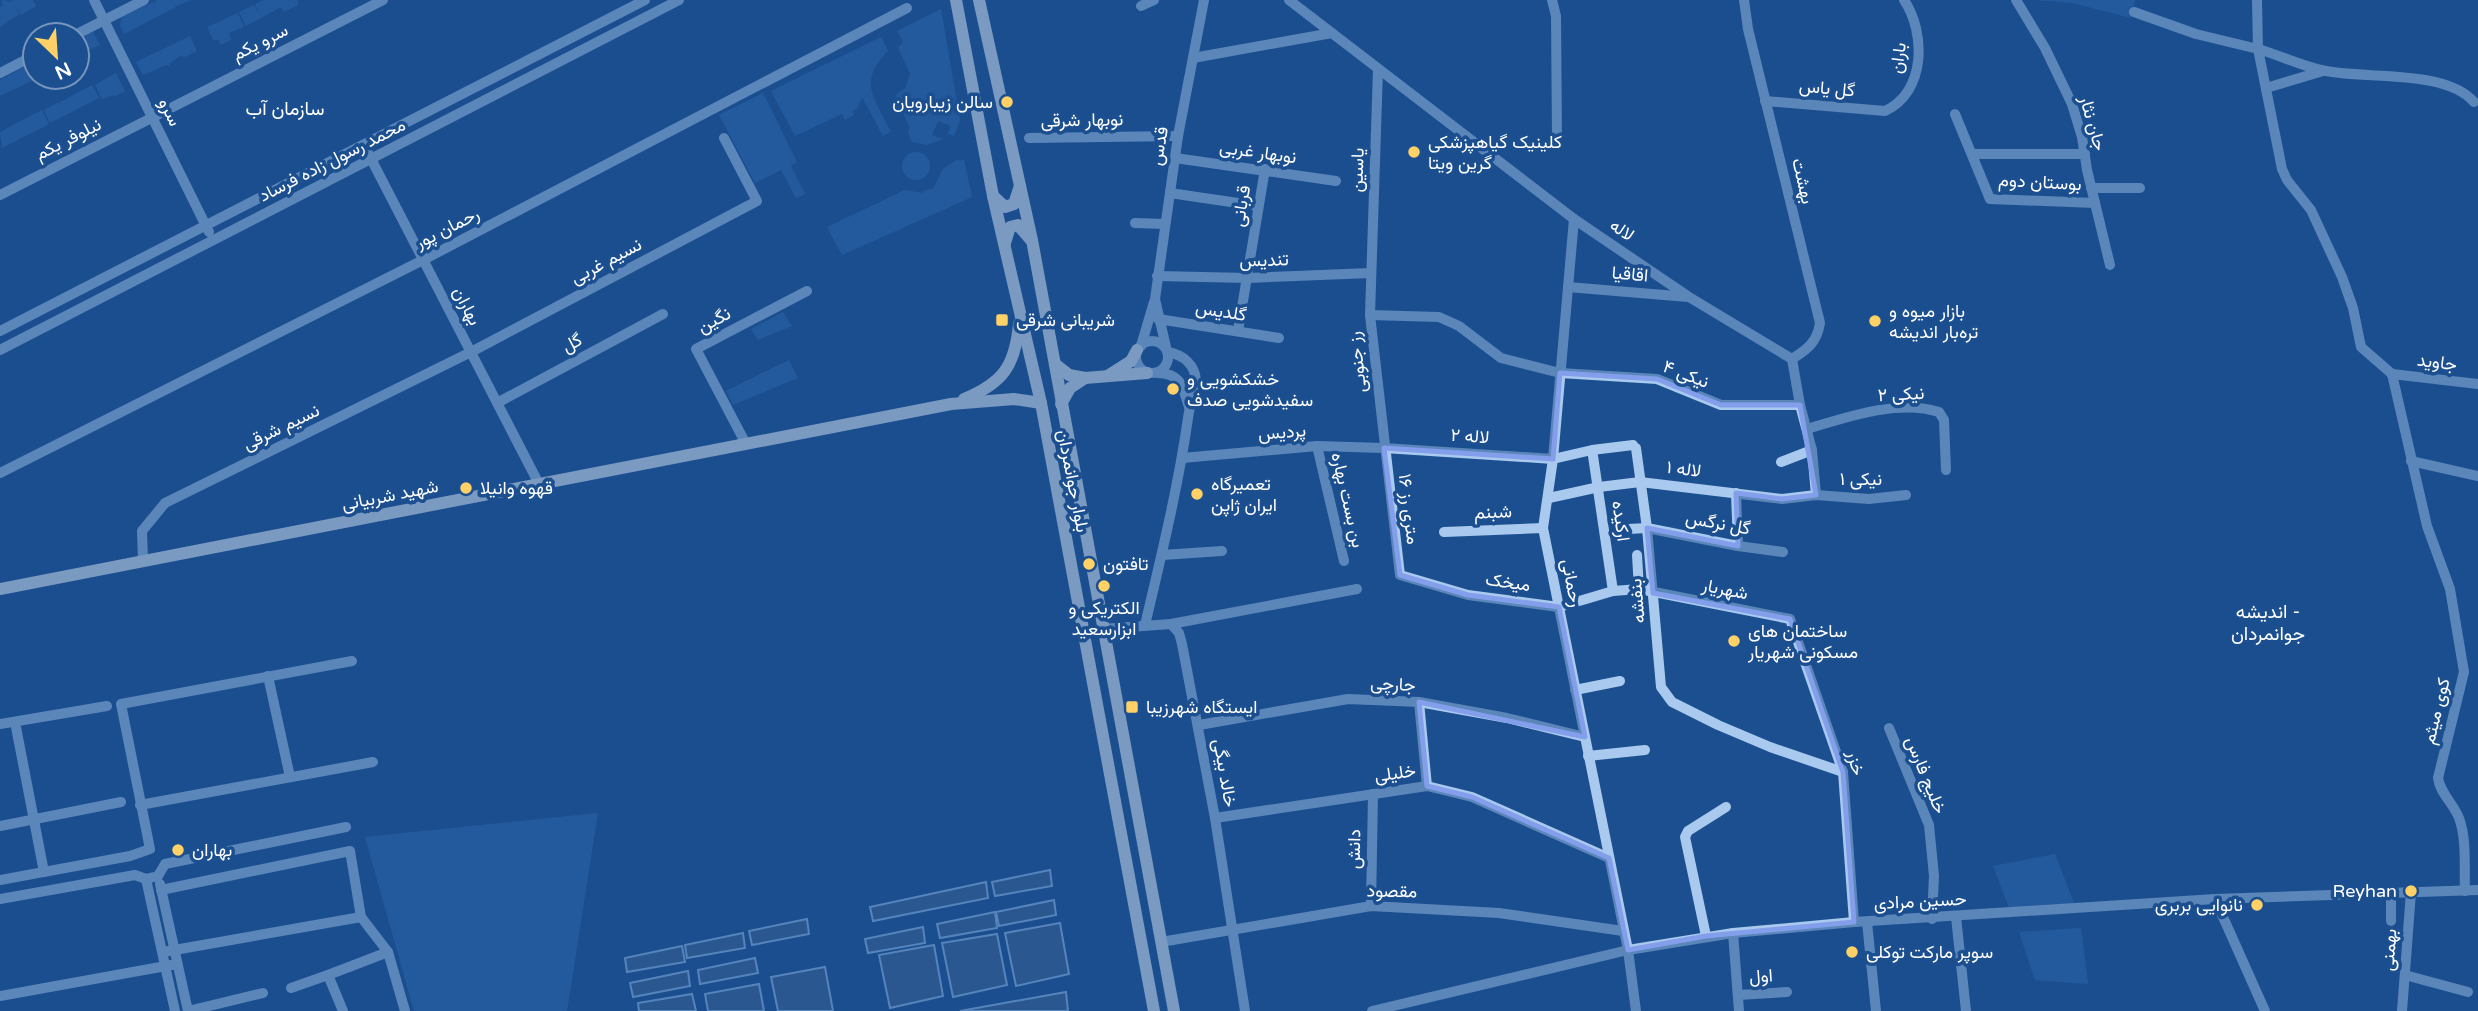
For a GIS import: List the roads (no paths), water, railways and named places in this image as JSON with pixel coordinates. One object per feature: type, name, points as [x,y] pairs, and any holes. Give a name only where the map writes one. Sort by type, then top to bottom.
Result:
[{"type":"main road","name":"بلوار جوانمردان","points":[[956,0],[993,196],[1041,403],[1154,1011]]},
{"type":"main road","name":"بلوار جوانمردان","points":[[979,0],[1032,240],[1060,404],[1174,1011]]},
{"type":"main road","points":[[993,196],[1005,207],[1014,205],[1020,186]]},
{"type":"main road","points":[[1004,245],[1010,227],[1018,225],[1032,240]]},
{"type":"main road","name":"شهید شربیانی","points":[[951,404],[986,390],[1001,377],[1012,362],[1020,312]]},
{"type":"main road","points":[[1106,377],[1131,361],[1139,348]]},
{"type":"main road","points":[[1055,364],[1069,376],[1085,379],[1152,373]]},
{"type":"main road","points":[[1060,404],[1070,388],[1085,379]]},
{"type":"main road","name":"شهید شربیانی","points":[[0,589],[951,404],[1014,399],[1041,403]]},
{"type":"street","name":"سرو","points":[[94,0],[214,241]]},
{"type":"street","points":[[91,27],[144,0]]},
{"type":"street","name":"سرو یکم","points":[[152,116],[383,0]]},
{"type":"street","name":"محمد رسول زاده فرساد","points":[[0,350],[679,0]]},
{"type":"street","points":[[1141,6],[1154,0]]},
{"type":"street","name":"قدس","points":[[1139,348],[1155,299],[1178,136],[1204,0]]},
{"type":"street","name":"لاله","points":[[1289,0],[1574,219],[1689,297],[1792,359]]},
{"type":"street","points":[[1552,0],[1556,16],[1557,140]]},
{"type":"street","name":"بهشت","points":[[1744,0],[1748,29],[1820,323],[1817,338],[1792,359]]},
{"type":"street","name":"باران","points":[[1885,110],[1904,98],[1911,89],[1915,73],[1918,30],[1915,18],[1904,0]]},
{"type":"street","name":"جان نثار","points":[[2016,0],[2046,48],[2072,104],[2110,265]]},
{"type":"street","points":[[2257,0],[2258,49],[2281,169],[2311,210],[2342,277],[2353,308],[2361,347],[2392,374]]},
{"type":"street","points":[[640,1],[645,18]]},
{"type":"street","name":"محمد رسول زاده فرساد","points":[[0,331],[640,1]]},
{"type":"street","name":"رحمان پور","points":[[0,473],[423,260],[907,8]]},
{"type":"street","points":[[2134,12],[2196,34],[2258,49],[2323,71],[2426,80],[2454,89],[2474,102]]},
{"type":"street","points":[[1194,58],[1332,33]]},
{"type":"street","points":[[0,73],[21,62]]},
{"type":"street","name":"یاسین","points":[[1371,273],[1378,69]]},
{"type":"street","points":[[2266,88],[2323,71]]},
{"type":"street","points":[[487,81],[494,96]]},
{"type":"street","name":"گل یاس","points":[[1765,101],[1885,110]]},
{"type":"street","name":"بوستان دوم","points":[[1955,114],[1990,199],[2095,203]]},
{"type":"street","name":"نیلوفر یکم","points":[[0,194],[152,116]]},
{"type":"street","name":"نوبهار شرقی","points":[[1029,138],[1178,136]]},
{"type":"street","name":"نسیم غربی","points":[[471,352],[757,201],[724,138]]},
{"type":"street","name":"بهاران","points":[[364,144],[539,484]]},
{"type":"street","points":[[1972,154],[2085,154]]},
{"type":"street","name":"نوبهار غربی","points":[[1175,158],[1336,181]]},
{"type":"street","name":"قربانی","points":[[1238,331],[1265,170]]},
{"type":"street","points":[[2091,188],[2140,188]]},
{"type":"street","points":[[1170,192],[1258,206]]},
{"type":"street","name":"رحمانی","points":[[1574,219],[1553,459],[1543,528],[1628,950],[1636,1011]]},
{"type":"street","points":[[1135,223],[1165,224]]},
{"type":"street","name":"تندیس","points":[[1157,276],[1248,278],[1371,273]]},
{"type":"street","name":"رز جنوبی","points":[[1371,273],[1370,315],[1384,448]]},
{"type":"street","name":"اقاقیا","points":[[1568,287],[1689,297]]},
{"type":"street","name":"نگین","points":[[746,444],[696,349],[807,291]]},
{"type":"street","name":"قدس","points":[[1155,299],[1167,350]]},
{"type":"street","name":"گل","points":[[497,403],[663,314]]},
{"type":"street","name":"نیکی ۴","points":[[1370,315],[1439,317],[1459,327],[1501,358],[1560,373],[1657,379],[1721,405],[1800,405]]},
{"type":"street","points":[[24,319],[32,334]]},
{"type":"street","name":"گلدیس","points":[[1158,319],[1279,338]]},
{"type":"street","points":[[1145,625],[1162,555],[1196,381],[1186,359],[1156,341],[1139,348],[1136,361],[1138,366],[1152,373],[1172,373],[1178,379],[1189,407]]},
{"type":"street","points":[[1152,373],[1168,362],[1167,350]]},
{"type":"street","name":"نسیم شرقی","points":[[143,561],[142,531],[165,503],[471,352]]},
{"type":"street","points":[[1792,359],[1811,450],[1816,495]]},
{"type":"street","name":"جاوید","points":[[2392,374],[2478,384]]},
{"type":"street","name":"کوی میثم","points":[[2392,374],[2427,526],[2451,589],[2464,672],[2438,778],[2444,794],[2457,813],[2462,830],[2465,891]]},
{"type":"street","name":"نیکی ۲","points":[[1807,429],[1885,410],[1924,407],[1939,412],[1944,420],[1946,470]]},
{"type":"street","name":"پردیس","points":[[1182,457],[1317,446],[1384,448]]},
{"type":"street","name":"بن بست بهاره","points":[[1317,446],[1345,561]]},
{"type":"street","name":"لاله ۲","points":[[1384,448],[1553,459],[1592,450],[1634,446]]},
{"type":"street","name":"بنفشه","points":[[1634,446],[1647,528],[1661,687],[1672,702],[1718,725],[1770,747],[1843,772]]},
{"type":"street","name":"۱۶ متری رز","points":[[1384,448],[1400,575]]},
{"type":"street","points":[[1781,462],[1811,450]]},
{"type":"street","name":"ارکیده","points":[[1593,456],[1613,591]]},
{"type":"street","points":[[2411,461],[2478,475]]},
{"type":"street","name":"لاله ۱","points":[[1549,498],[1599,487],[1640,482],[1782,499],[1816,495]]},
{"type":"street","points":[[1736,493],[1738,546]]},
{"type":"street","name":"نیکی ۱","points":[[1816,495],[1870,499],[1906,495]]},
{"type":"street","name":"شبنم","points":[[1444,532],[1543,528]]},
{"type":"street","name":"گل نرگس","points":[[1628,529],[1647,528],[1783,552]]},
{"type":"street","points":[[1162,555],[1222,551]]},
{"type":"street","points":[[1637,555],[1639,589]]},
{"type":"street","name":"میخک","points":[[1400,575],[1468,595],[1559,607],[1613,591],[1639,589],[1653,593]]},
{"type":"street","points":[[1102,629],[1171,624],[1357,589]]},
{"type":"street","name":"شهریار","points":[[1653,593],[1790,619]]},
{"type":"street","name":"خزر","points":[[1790,619],[1843,772],[1854,922]]},
{"type":"street","name":"خالد بیگی","points":[[1171,624],[1179,633],[1199,725],[1245,1011]]},
{"type":"street","points":[[0,880],[131,856],[150,849],[121,704],[352,661]]},
{"type":"street","points":[[268,676],[290,776]]},
{"type":"street","points":[[1575,690],[1620,681]]},
{"type":"street","name":"جارچی","points":[[1199,725],[1348,699],[1419,702],[1507,718],[1584,737]]},
{"type":"street","points":[[1419,702],[1427,786]]},
{"type":"street","points":[[0,724],[107,706]]},
{"type":"street","points":[[15,722],[44,872]]},
{"type":"street","name":"خلیج فارس","points":[[1889,728],[1929,825],[1934,876],[1932,919]]},
{"type":"street","points":[[1588,756],[1645,750]]},
{"type":"street","points":[[140,806],[373,762]]},
{"type":"street","name":"خلیلی","points":[[1215,818],[1427,786],[1472,797],[1609,858]]},
{"type":"street","name":"دانش","points":[[1371,906],[1373,794]]},
{"type":"street","points":[[0,826],[121,802]]},
{"type":"street","points":[[1706,936],[1685,837],[1688,831],[1726,807]]},
{"type":"street","points":[[152,878],[165,864],[346,827]]},
{"type":"street","points":[[161,890],[350,851],[360,917],[388,952],[405,1011]]},
{"type":"street","points":[[0,900],[135,875],[152,878],[161,890],[169,951],[165,967],[175,1011]]},
{"type":"street","points":[[152,878],[169,951],[177,964],[188,1011],[234,1006],[263,993]]},
{"type":"street","name":"حسین مرادی","points":[[1372,1011],[1628,950],[1733,933],[1854,922],[2215,899],[2478,890]]},
{"type":"street","name":"بهمنی","points":[[2402,1011],[2411,891]]},
{"type":"street","name":"بهمنی","points":[[2391,892],[2391,921]]},
{"type":"street","points":[[2215,899],[2265,1011]]},
{"type":"street","name":"مقصود","points":[[1161,942],[1371,906],[1499,913],[1623,931]]},
{"type":"street","points":[[169,951],[360,917]]},
{"type":"street","points":[[1956,917],[1967,1011]]},
{"type":"street","points":[[1867,922],[1877,1011]]},
{"type":"street","points":[[1733,933],[1739,1011]]},
{"type":"street","points":[[292,988],[388,952]]},
{"type":"street","points":[[0,996],[177,964]]},
{"type":"street","points":[[328,975],[343,1011]]},
{"type":"street","points":[[2405,975],[2468,992]]},
{"type":"street","name":"اول","points":[[1738,995],[1787,992]]},
{"type":"place","name":"سالن زیبارویان","points":[[1007,102]]},
{"type":"place","name":"کلینیک گیاهپزشکی گرین ویتا","points":[[1414,152]]},
{"type":"place","name":"شریبانی شرقی","points":[[1002,320]]},
{"type":"place","name":"بازار میوه و تره‌بار اندیشه","points":[[1875,321]]},
{"type":"place","name":"خشکشویی و سفیدشویی صدف","points":[[1173,389]]},
{"type":"place","name":"قهوه وانیلا","points":[[466,488]]},
{"type":"place","name":"تعمیرگاه ایران ژاپن","points":[[1197,494]]},
{"type":"place","name":"تافتون","points":[[1089,564]]},
{"type":"place","name":"الکتریکی و ابزارسعید","points":[[1104,586]]},
{"type":"place","name":"ساختمان های مسکونی شهریار","points":[[1734,641]]},
{"type":"place","name":"ایستگاه شهرزیبا","points":[[1132,707]]},
{"type":"place","name":"بهاران","points":[[178,850]]},
{"type":"place","name":"Reyhan","points":[[2411,891]]},
{"type":"place","name":"نانوایی بربری","points":[[2257,905]]},
{"type":"place","name":"سوپر مارکت توکلی","points":[[1852,952]]},
{"type":"district","name":"سازمان آب","points":[[285,108]]},
{"type":"district","name":"اندیشه - جوانمردان","points":[[2268,622]]}]
